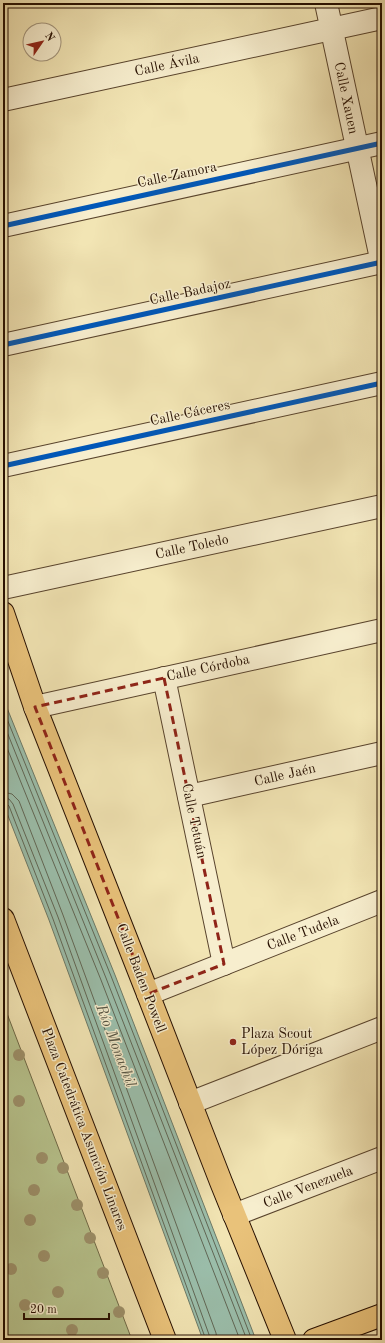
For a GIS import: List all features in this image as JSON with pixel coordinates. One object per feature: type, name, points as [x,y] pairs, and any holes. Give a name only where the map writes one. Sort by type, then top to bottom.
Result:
[{"type":"main road","name":"Calle Baden Powell","points":[[3,613],[35,707],[234,1215],[285,1340]]},
{"type":"main road","name":"Plaza Catedrática Asunción Linares","points":[[3,919],[165,1340]]},
{"type":"main road","points":[[314,1340],[382,1315]]},
{"type":"street","name":"Calle Xauen","points":[[326,3],[382,263]]},
{"type":"street","name":"Calle Ávila","points":[[3,100],[382,18]]},
{"type":"street","name":"Calle Zamora","points":[[3,226],[382,143]]},
{"type":"street","name":"Calle Badajoz","points":[[3,345],[382,263]]},
{"type":"street","name":"Calle Cáceres","points":[[3,466],[382,383]]},
{"type":"street","name":"Calle Toledo","points":[[3,588],[382,506]]},
{"type":"street","name":"Calle Córdoba","points":[[35,707],[382,630]]},
{"type":"street","name":"Calle Tetuán","points":[[164,678],[224,964]]},
{"type":"street","name":"Calle Jaén","points":[[189,796],[382,753]]},
{"type":"street","name":"Calle Tudela","points":[[224,964],[382,901]]},
{"type":"street","points":[[148,994],[224,964]]},
{"type":"street","points":[[190,1103],[382,1028]]},
{"type":"street","name":"Calle Venezuela","points":[[234,1215],[382,1158]]},
{"type":"highlighted area","points":[[164,678],[224,964],[148,994],[35,707]]},
{"type":"green space","points":[[3,1003],[132,1340],[3,1340]]},
{"type":"water","name":"Río Monachil","points":[[3,698],[115,975],[256,1340],[203,1340],[49,920],[3,803]]},
{"type":"cycle path","points":[[3,226],[382,143]]},
{"type":"cycle path","points":[[3,345],[382,262]]},
{"type":"cycle path","points":[[3,466],[382,383]]},
{"type":"place","name":"Plaza Scout López Dóriga","points":[[233,1042]]}]
